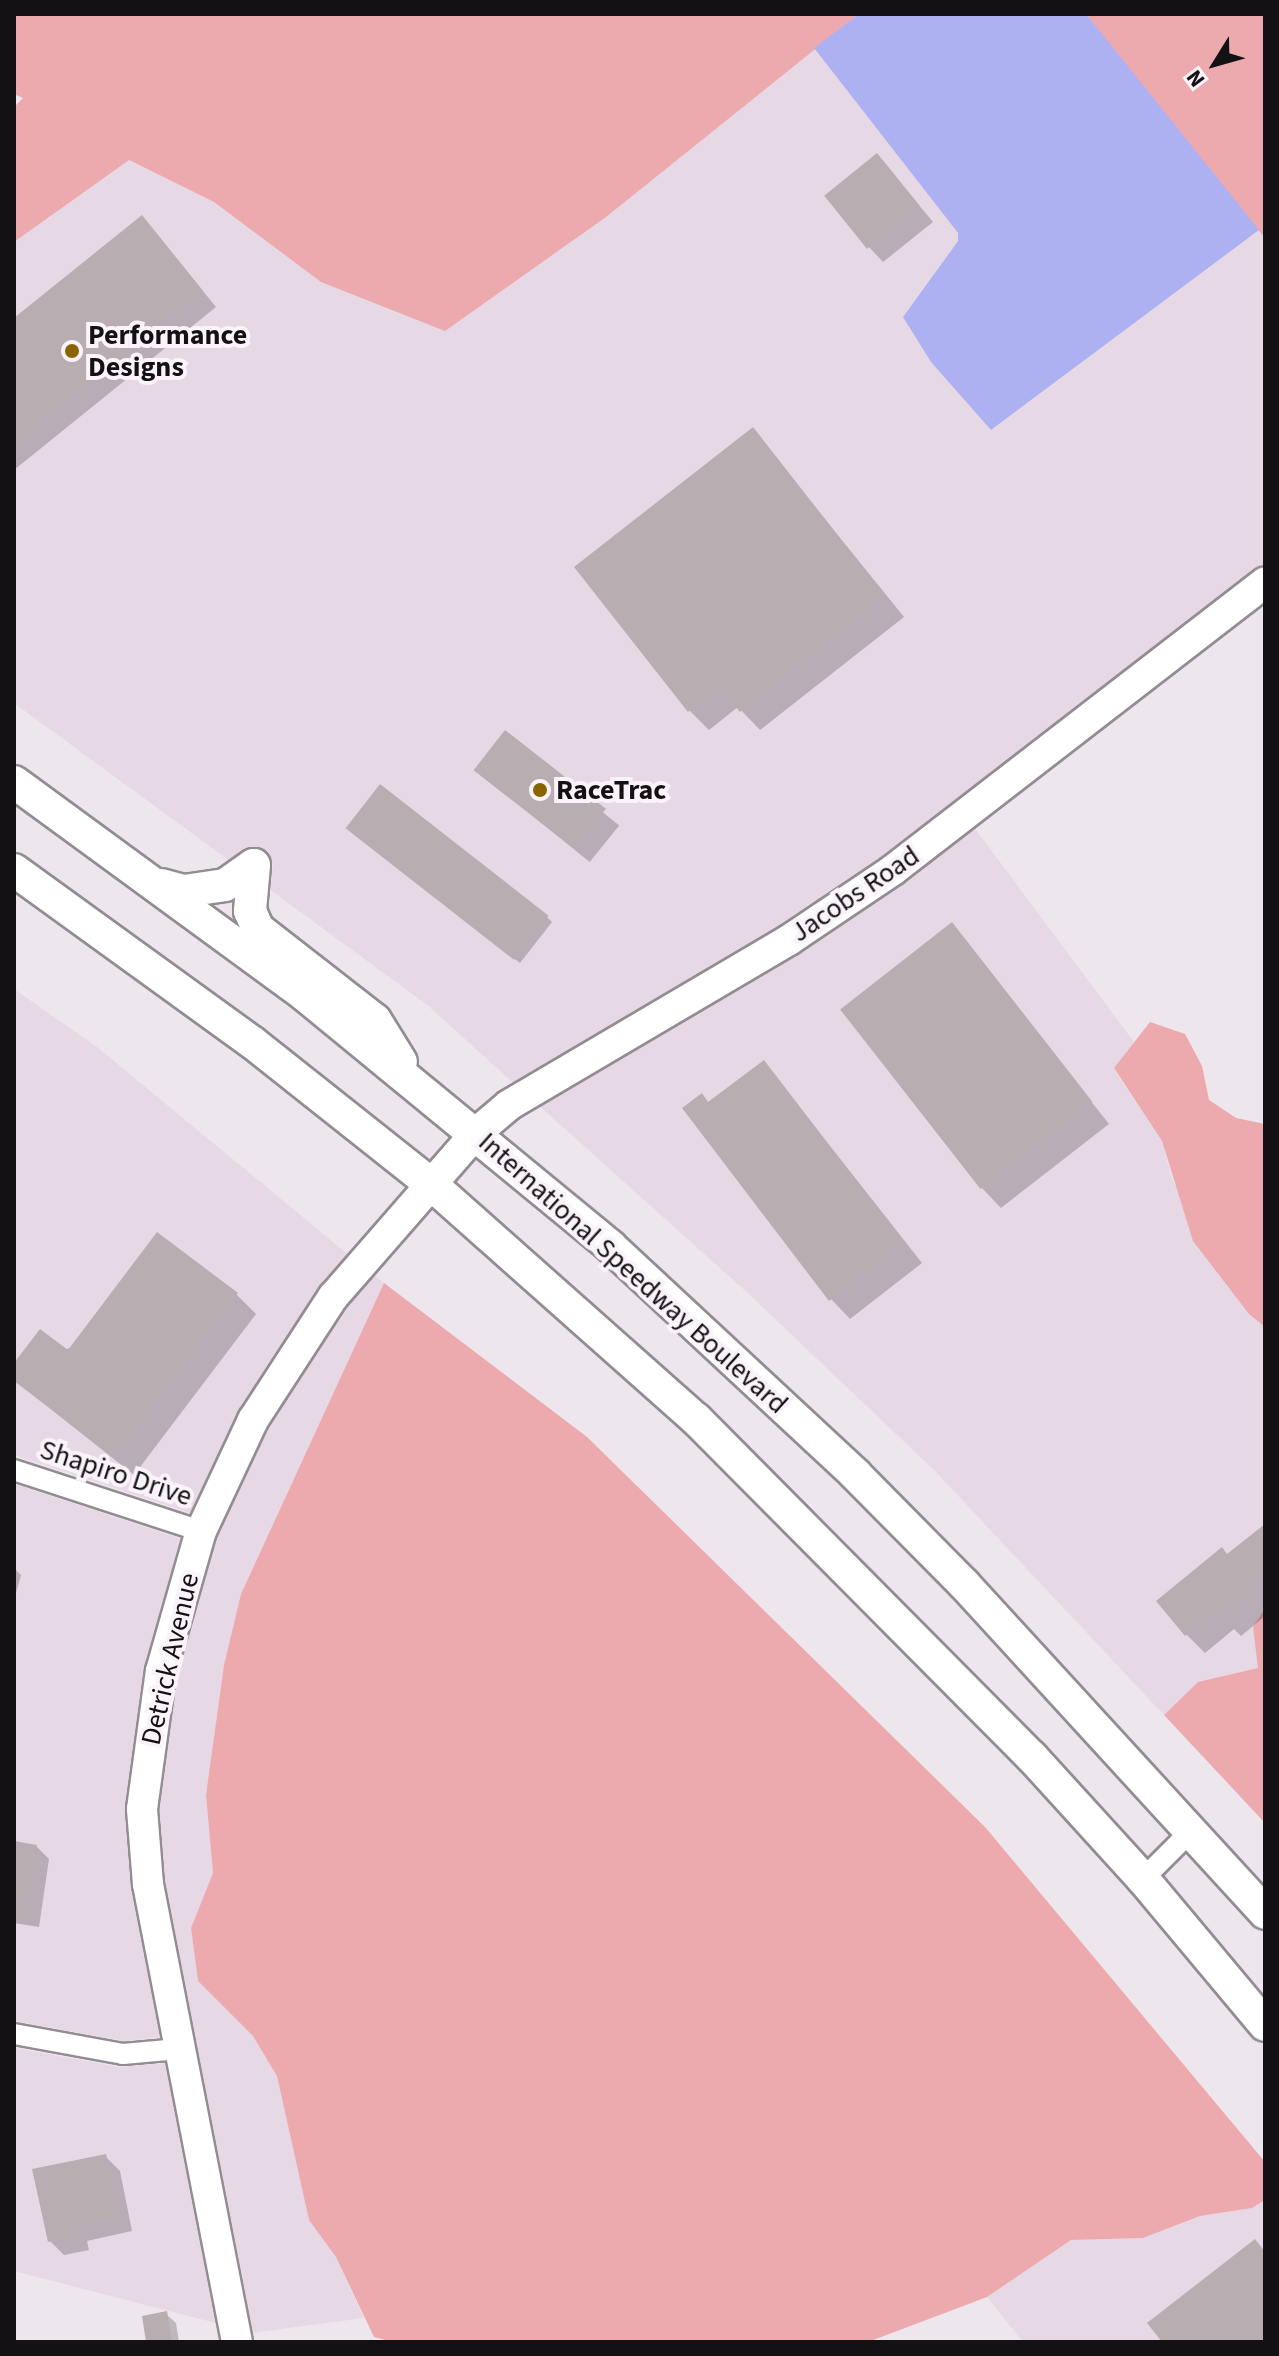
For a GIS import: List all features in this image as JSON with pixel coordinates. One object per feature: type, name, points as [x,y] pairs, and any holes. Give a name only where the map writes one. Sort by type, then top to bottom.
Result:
[{"type":"main road","name":"International Speedway Boulevard","points":[[14,782],[159,885],[413,1082],[610,1246],[855,1474],[1083,1708],[1265,1913]]},
{"type":"main road","points":[[159,885],[203,890],[225,885],[254,865],[250,911],[258,929],[375,1020],[413,1082]]},
{"type":"main road","points":[[14,870],[253,1043],[431,1184],[592,1324],[805,1524],[1143,1879],[1265,2025]]},
{"type":"street","name":"Jacobs Road","points":[[431,1184],[476,1133],[509,1105],[789,940],[893,870],[1265,582]]},
{"type":"street","name":"Detrick Avenue","points":[[237,2342],[148,1884],[142,1809],[161,1671],[201,1531],[253,1420],[333,1297],[431,1184]]},
{"type":"street","name":"Shapiro Drive","points":[[14,1470],[201,1531]]},
{"type":"street","points":[[1143,1879],[1192,1830]]},
{"type":"street","points":[[14,2034],[123,2054],[179,2049]]},
{"type":"shaded area","points":[[14,14],[859,14],[606,217],[445,331],[321,282],[214,202],[129,160],[14,242],[14,107],[23,98],[14,94]]},
{"type":"shaded area","points":[[1086,14],[1265,14],[1265,238],[1131,74]]},
{"type":"shaded area","points":[[814,48],[958,233],[958,241],[903,317],[991,430],[1259,230],[1265,238],[1265,566],[886,860],[782,929],[517,1086],[426,1004],[265,886],[273,867],[269,852],[259,847],[242,852],[234,864],[14,703],[14,242],[128,160],[214,202],[321,282],[606,217]]},
{"type":"shaded area","points":[[973,826],[1134,1042],[1114,1069],[1162,1141],[1172,1179],[1249,1314],[1265,1327],[1265,1608],[1253,1628],[1259,1668],[1198,1682],[1164,1715],[935,1471],[750,1295],[536,1103]]},
{"type":"shaded area","points":[[14,989],[97,1047],[351,1257],[194,1514],[14,1455]]},
{"type":"shaded area","points":[[1150,1022],[1185,1034],[1202,1066],[1209,1100],[1236,1118],[1265,1124],[1265,1327],[1249,1314],[1193,1241],[1162,1141],[1114,1068]]},
{"type":"shaded area","points":[[371,1273],[384,1283],[241,1594],[224,1665],[206,1795],[213,1873],[191,1928],[198,1981],[253,2036],[277,2076],[309,2220],[336,2257],[364,2318],[251,2333],[161,1880],[156,1807],[174,1673],[213,1534],[265,1425],[344,1304]]},
{"type":"shaded area","points":[[384,1283],[587,1437],[985,1827],[1265,2162],[1265,2200],[1252,2208],[1200,2216],[1143,2238],[1071,2240],[987,2297],[868,2342],[393,2342],[374,2337],[336,2257],[309,2220],[277,2076],[253,2036],[198,1981],[191,1928],[213,1873],[206,1795],[224,1665],[241,1594]]},
{"type":"shaded area","points":[[14,1484],[185,1540],[147,1671],[128,1810],[163,2037],[125,2041],[14,2021]]},
{"type":"shaded area","points":[[1265,1608],[1265,1823],[1164,1715],[1198,1682],[1258,1668],[1253,1627]]},
{"type":"shaded area","points":[[14,2048],[119,2067],[167,2063],[220,2324],[14,2271]]},
{"type":"shaded area","points":[[1265,2200],[1265,2342],[1023,2342],[987,2297],[1071,2240],[1143,2238],[1200,2216],[1252,2208]]},
{"type":"water","points":[[859,14],[1086,14],[1259,230],[991,430],[931,362],[903,317],[958,241],[958,233],[814,48]]},
{"type":"building","points":[[877,153],[920,206],[867,249],[824,196]]},
{"type":"building","name":"Performance Designs","points":[[142,215],[203,291],[14,444],[14,318]]},
{"type":"building","points":[[753,427],[886,597],[740,712],[719,687],[688,712],[574,567]]},
{"type":"building","name":"RaceTrac","points":[[505,730],[606,809],[574,849],[474,770]]},
{"type":"building","points":[[380,784],[549,916],[514,960],[346,828]]},
{"type":"building","points":[[952,922],[1092,1102],[980,1189],[840,1009]]},
{"type":"building","points":[[764,1060],[904,1243],[829,1301],[682,1108],[702,1093],[708,1102]]},
{"type":"building","points":[[157,1232],[238,1293],[114,1457],[14,1381],[14,1363],[40,1329],[68,1350]]},
{"type":"building","points":[[1265,1524],[1265,1570],[1249,1583],[1254,1590],[1221,1618],[1215,1611],[1185,1636],[1156,1601],[1222,1547],[1227,1554]]},
{"type":"building","points":[[14,1841],[37,1845],[25,1923],[14,1922]]},
{"type":"building","points":[[106,2154],[119,2217],[74,2226],[76,2236],[48,2242],[32,2169]]},
{"type":"building","points":[[1255,2239],[1265,2252],[1265,2342],[1162,2342],[1147,2323]]},
{"type":"building","points":[[167,2311],[172,2342],[146,2342],[142,2316]]},
{"type":"place","name":"Performance Designs","points":[[72,351]]},
{"type":"place","name":"RaceTrac","points":[[540,790]]}]
